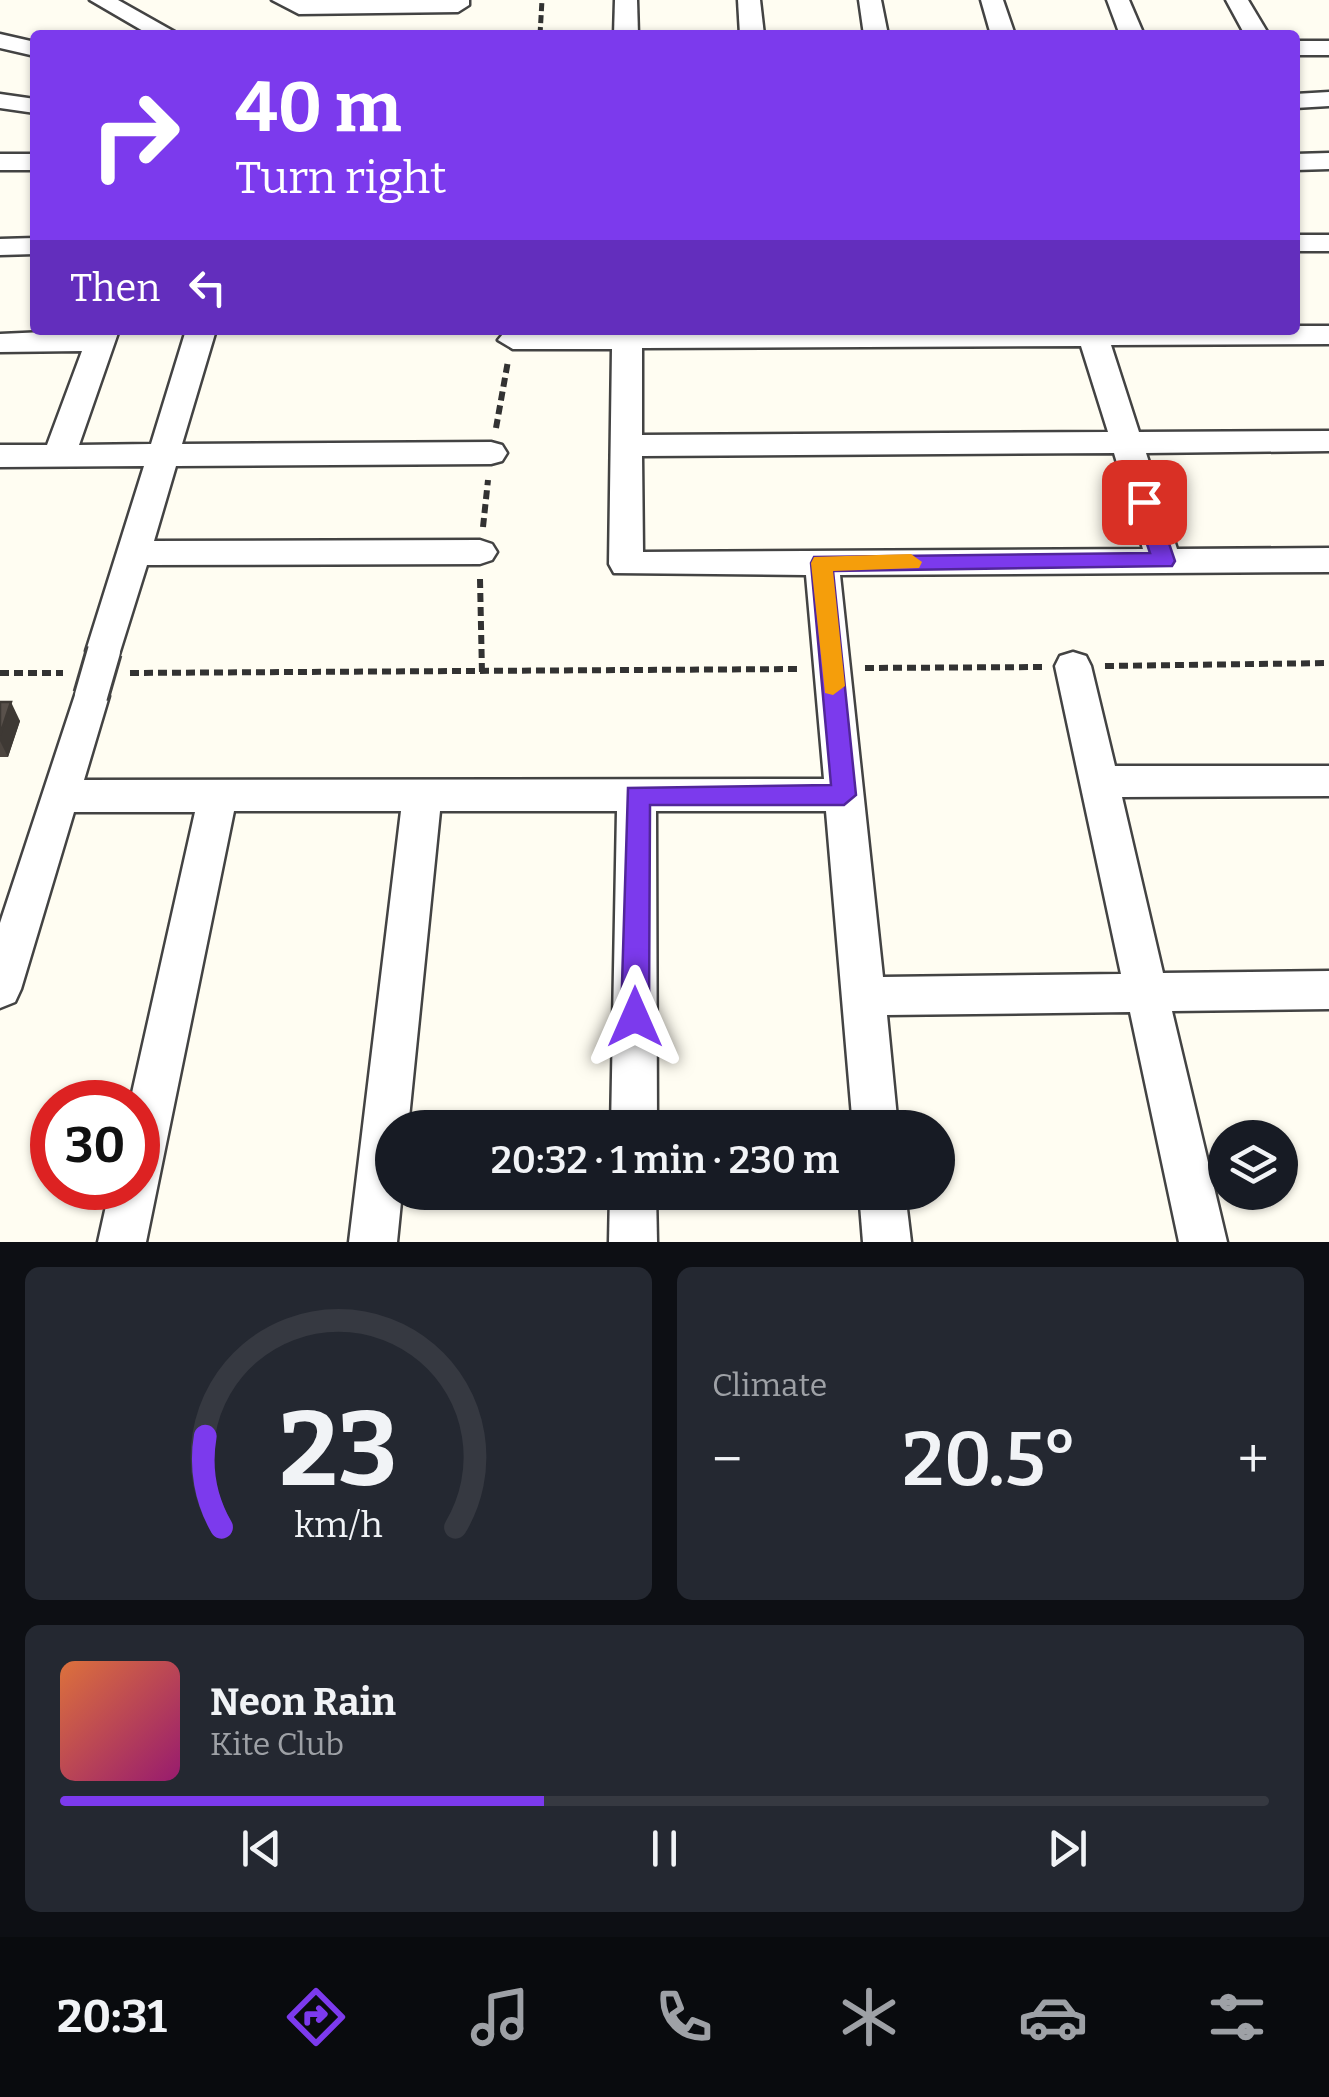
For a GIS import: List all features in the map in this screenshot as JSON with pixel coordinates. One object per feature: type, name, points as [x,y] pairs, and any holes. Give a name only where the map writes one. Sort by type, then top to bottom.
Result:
[{"type":"street","points":[[101,0],[158,30]]},
{"type":"street","points":[[291,30],[291,4],[458,6],[458,0]]},
{"type":"street","points":[[626,0],[626,30]]},
{"type":"street","points":[[749,0],[752,30]]},
{"type":"street","points":[[870,0],[875,30]]},
{"type":"street","points":[[992,0],[1001,30]]},
{"type":"street","points":[[1118,0],[1130,30]]},
{"type":"street","points":[[1237,0],[1254,30]]},
{"type":"street","points":[[0,41],[30,48]]},
{"type":"street","points":[[1300,48],[1329,48]]},
{"type":"street","points":[[1300,101],[1329,99]]},
{"type":"street","points":[[0,101],[30,105]]},
{"type":"street","points":[[0,162],[30,162]]},
{"type":"street","points":[[1300,162],[1329,162]]},
{"type":"street","points":[[1300,243],[1329,243]]},
{"type":"street","points":[[0,247],[30,246]]},
{"type":"street","points":[[0,990],[199,335]]},
{"type":"street","points":[[512,340],[627,335],[626,564],[1329,560]]},
{"type":"street","points":[[1093,335],[1164,561]]},
{"type":"street","points":[[1300,335],[1329,335]]},
{"type":"street","points":[[0,343],[102,336],[59,456]]},
{"type":"street","points":[[626,446],[1329,441]]},
{"type":"street","points":[[0,456],[490,453]]},
{"type":"street","points":[[134,553],[480,552]]},
{"type":"street","points":[[822,563],[874,1110]]},
{"type":"street","points":[[1073,666],[1203,1242]]},
{"type":"street","points":[[1099,782],[1329,781]]},
{"type":"street","points":[[157,1080],[218,795]]},
{"type":"street","points":[[373,1242],[422,795]]},
{"type":"street","points":[[634,1110],[637,795]]},
{"type":"street","points":[[59,796],[844,795]]},
{"type":"street","points":[[864,996],[1329,990]]},
{"type":"street","points":[[122,1242],[129,1210]]},
{"type":"street","points":[[633,1210],[633,1242]]},
{"type":"street","points":[[884,1210],[887,1242]]},
{"type":"path","points":[[540,30],[542,0]]},
{"type":"path","points":[[482,673],[480,552],[490,453],[512,340]]},
{"type":"path","points":[[0,673],[482,673],[1329,663]]},
{"type":"building","points":[[0,702],[11,702],[0,735]]},
{"type":"slow traffic","points":[[833,686],[822,563],[911,562]]},
{"type":"route","points":[[635,1017],[637,795],[844,795],[822,563],[1164,561],[1144,502]]}]
